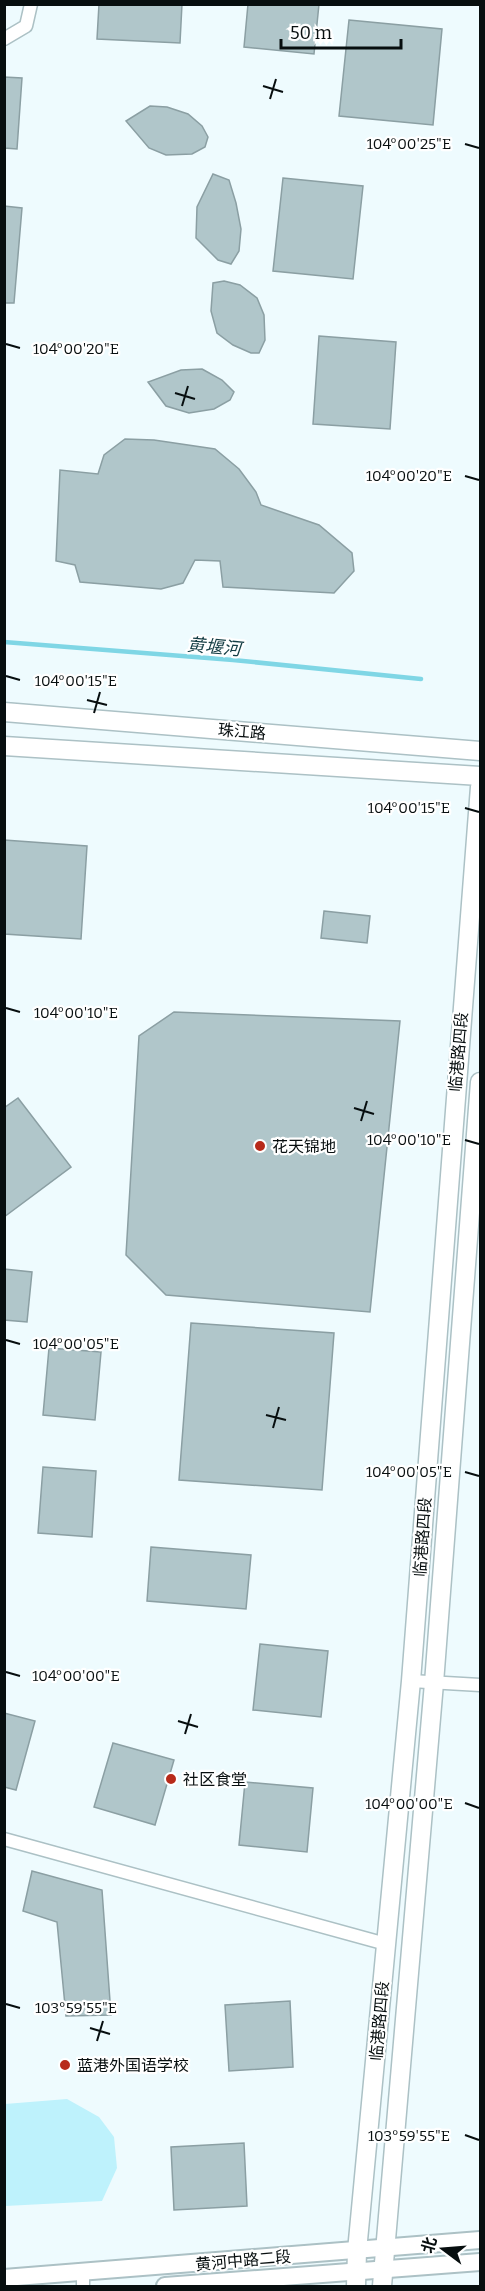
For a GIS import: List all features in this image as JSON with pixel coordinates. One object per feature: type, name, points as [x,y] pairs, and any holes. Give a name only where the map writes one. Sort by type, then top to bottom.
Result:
[{"type":"main road","name":"珠江路","points":[[4,712],[480,751]]},
{"type":"main road","name":"珠江路","points":[[4,746],[480,776]]},
{"type":"main road","name":"临港路四段","points":[[357,2279],[357,2251],[411,1681],[480,787]]},
{"type":"main road","name":"临港路四段","points":[[382,2278],[434,1683],[480,1090]]},
{"type":"street","points":[[4,39],[26,26],[31,4]]},
{"type":"street","points":[[455,1092],[480,1090]]},
{"type":"street","points":[[411,1681],[480,1685]]},
{"type":"street","points":[[4,1839],[386,1944]]},
{"type":"street","name":"黄河中路二段","points":[[4,2278],[83,2280],[480,2240]]},
{"type":"street","name":"黄河中路二段","points":[[165,2286],[382,2278],[480,2262]]},
{"type":"shaded area","points":[[67,2099],[99,2117],[114,2137],[117,2168],[102,2201],[5,2206],[5,2104]]},
{"type":"building","points":[[99,4],[182,4],[180,43],[97,39]]},
{"type":"building","points":[[248,4],[319,4],[314,54],[244,47]]},
{"type":"building","points":[[349,20],[442,29],[433,125],[339,116]]},
{"type":"building","points":[[4,77],[22,78],[17,149],[4,148]]},
{"type":"building","points":[[150,106],[167,107],[188,114],[202,126],[208,137],[205,147],[192,154],[166,155],[149,148],[126,121]]},
{"type":"building","points":[[213,174],[229,180],[236,203],[241,229],[239,251],[231,264],[218,260],[196,238],[197,207]]},
{"type":"building","points":[[283,178],[363,186],[353,279],[273,271]]},
{"type":"building","points":[[4,206],[22,208],[14,303],[4,303]]},
{"type":"building","points":[[224,281],[240,285],[257,298],[264,315],[265,340],[259,353],[251,353],[233,345],[217,333],[211,311],[213,283]]},
{"type":"building","points":[[319,336],[396,342],[390,429],[313,424]]},
{"type":"building","points":[[202,369],[222,380],[234,392],[230,400],[214,409],[189,413],[166,406],[148,382],[181,370]]},
{"type":"building","points":[[125,439],[154,440],[215,449],[239,469],[256,492],[261,505],[319,525],[352,553],[354,571],[334,593],[223,587],[220,561],[195,560],[183,583],[161,589],[80,582],[75,565],[56,561],[60,470],[98,474],[104,455]]},
{"type":"building","points":[[4,840],[87,846],[81,939],[4,934]]},
{"type":"building","points":[[324,911],[370,916],[367,943],[321,938]]},
{"type":"building","name":"花天锦地","points":[[174,1012],[400,1021],[370,1312],[166,1295],[126,1255],[139,1036]]},
{"type":"building","points":[[18,1098],[71,1167],[4,1217],[4,1108]]},
{"type":"building","points":[[4,1269],[32,1272],[27,1322],[4,1320]]},
{"type":"building","points":[[191,1323],[334,1333],[322,1490],[179,1480]]},
{"type":"building","points":[[49,1348],[101,1352],[95,1420],[43,1415]]},
{"type":"building","points":[[43,1467],[96,1471],[92,1537],[38,1533]]},
{"type":"building","points":[[151,1547],[251,1555],[246,1609],[147,1601]]},
{"type":"building","points":[[260,1644],[328,1651],[321,1717],[253,1710]]},
{"type":"building","points":[[4,1713],[35,1721],[16,1790],[4,1787]]},
{"type":"building","points":[[113,1743],[174,1760],[155,1825],[94,1807]]},
{"type":"building","points":[[245,1782],[313,1788],[307,1852],[239,1845]]},
{"type":"building","points":[[32,1871],[102,1890],[111,2015],[66,2016],[57,1922],[23,1911]]},
{"type":"building","points":[[290,2001],[293,2067],[229,2071],[225,2005]]},
{"type":"building","points":[[244,2143],[247,2206],[174,2210],[171,2147]]},
{"type":"waterway","name":"黄堰河","points":[[4,642],[233,660],[421,679]]},
{"type":"place","name":"花天锦地","points":[[260,1146]]},
{"type":"place","name":"社区食堂","points":[[171,1779]]},
{"type":"place","name":"蓝港外国语学校","points":[[65,2065]]}]
